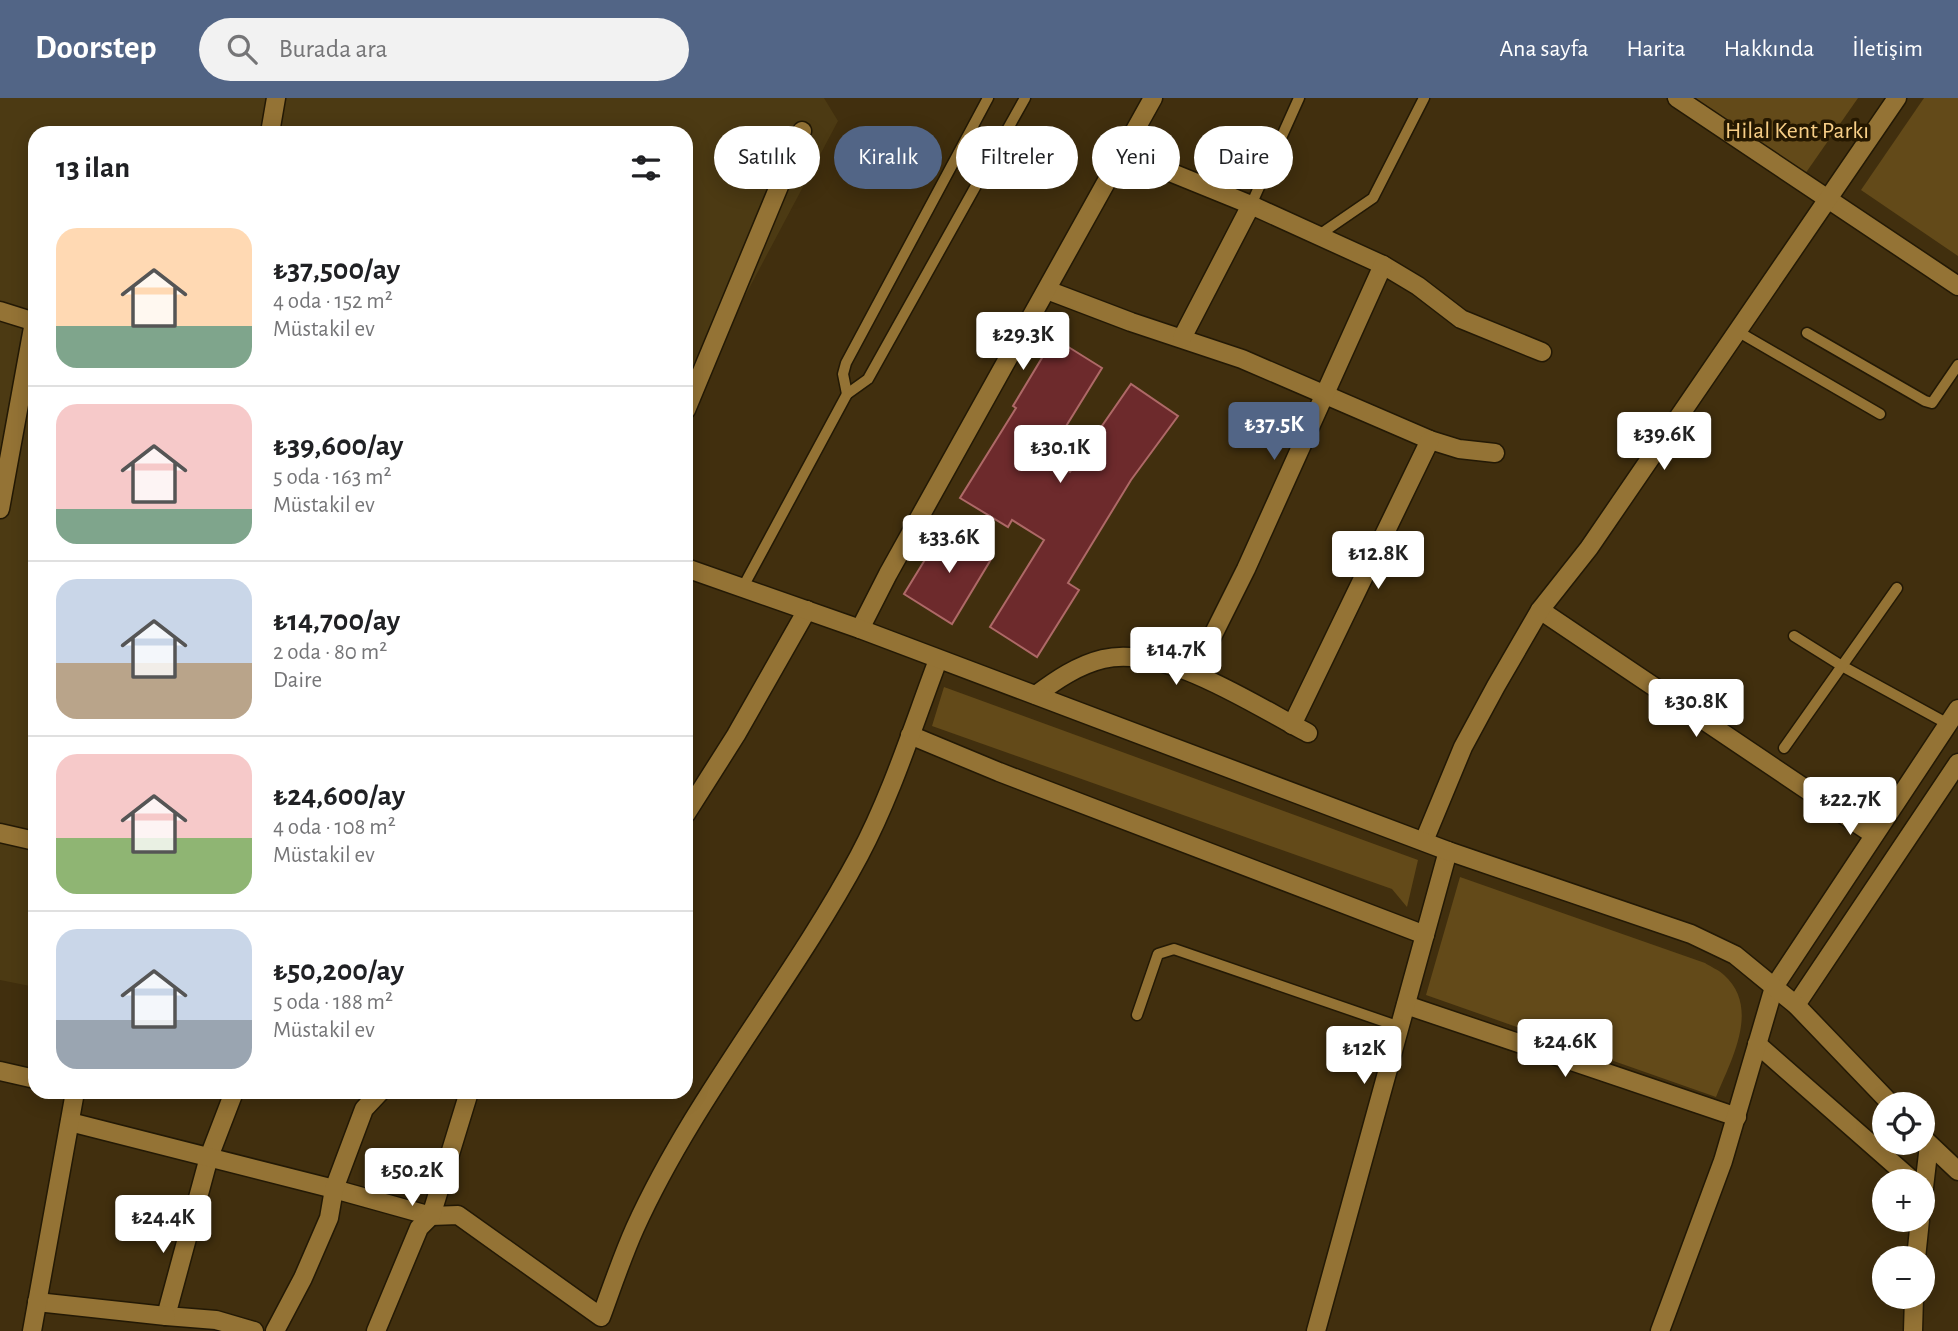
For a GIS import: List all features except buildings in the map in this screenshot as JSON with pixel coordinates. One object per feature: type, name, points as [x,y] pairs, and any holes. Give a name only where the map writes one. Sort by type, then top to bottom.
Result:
[{"type":"street","points":[[271,126],[276,98]]},
{"type":"street","points":[[1138,126],[1153,98]]},
{"type":"street","points":[[1676,98],[1958,286]]},
{"type":"street","points":[[1423,841],[1463,747],[1540,610],[1589,548],[1897,98]]},
{"type":"street","points":[[1180,176],[1383,265],[1418,286],[1461,318],[1542,352]]},
{"type":"street","points":[[693,393],[778,189]]},
{"type":"street","points":[[860,629],[1103,189]]},
{"type":"street","points":[[1182,338],[1251,205]]},
{"type":"street","points":[[1194,673],[1246,569],[1383,265]]},
{"type":"street","points":[[1046,290],[1242,359],[1430,440],[1459,449],[1495,453]]},
{"type":"street","points":[[0,311],[28,320]]},
{"type":"street","points":[[0,509],[28,359]]},
{"type":"street","points":[[1036,695],[1055,681],[1103,659],[1125,656],[1146,658],[1194,673],[1300,729],[1430,440]]},
{"type":"street","points":[[693,570],[860,629],[1448,851],[1691,934],[1735,955],[1797,1004],[1880,1092]]},
{"type":"street","points":[[693,803],[736,735],[807,610]]},
{"type":"street","points":[[1540,610],[1874,835]]},
{"type":"street","points":[[70,1122],[431,1216],[458,1215],[599,1324],[635,1228],[653,1193],[693,1121],[825,915],[880,817],[938,660]]},
{"type":"street","points":[[1660,1331],[1723,1161],[1774,987],[1958,709]]},
{"type":"street","points":[[910,734],[999,772],[1425,935]]},
{"type":"street","points":[[1797,1004],[1958,763]]},
{"type":"street","points":[[0,834],[28,840]]},
{"type":"street","points":[[1317,1331],[1448,851]]},
{"type":"street","points":[[1406,1005],[1737,1117]]},
{"type":"street","points":[[1757,1044],[1899,1169]]},
{"type":"street","points":[[0,1071],[28,1077]]},
{"type":"street","points":[[32,1331],[74,1099]]},
{"type":"street","points":[[166,1316],[209,1157],[231,1099]]},
{"type":"street","points":[[275,1331],[303,1278],[329,1217],[334,1189],[364,1109],[373,1099]]},
{"type":"street","points":[[376,1331],[419,1228],[431,1216],[467,1099]]},
{"type":"street","points":[[1935,1149],[1958,1171]]},
{"type":"street","points":[[37,1302],[216,1320],[254,1331]]},
{"type":"street","points":[[1913,1331],[1914,1309]]},
{"type":"lane","points":[[847,394],[843,374],[846,363],[988,98]]},
{"type":"lane","points":[[743,587],[847,394],[868,379],[1025,98]]},
{"type":"lane","points":[[1251,205],[1299,98]]},
{"type":"lane","points":[[1318,236],[1373,198],[1394,152],[1424,98]]},
{"type":"lane","points":[[1737,331],[1881,414]]},
{"type":"lane","points":[[1807,333],[1924,401],[1932,403],[1958,365]]},
{"type":"lane","points":[[1784,748],[1898,588]]},
{"type":"lane","points":[[1794,636],[1842,666],[1948,724]]},
{"type":"lane","points":[[1138,1015],[1158,954],[1174,949],[1400,1027]]},
{"type":"shaded area","points":[[0,98],[824,98],[838,121],[820,155],[820,126],[714,126],[714,189],[802,189],[693,394],[693,126],[28,126],[28,986],[0,980]]},
{"type":"green space","name":"Hilal Kent Parkı","points":[[1693,98],[1858,98],[1805,174]]},
{"type":"green space","points":[[1924,98],[1958,98],[1958,256],[1861,190]]},
{"type":"green space","points":[[944,687],[1418,860],[1407,907],[1392,889],[932,726]]},
{"type":"green space","points":[[1460,877],[1705,963],[1722,973],[1735,988],[1742,1018],[1735,1051],[1716,1097],[1426,995]]}]
